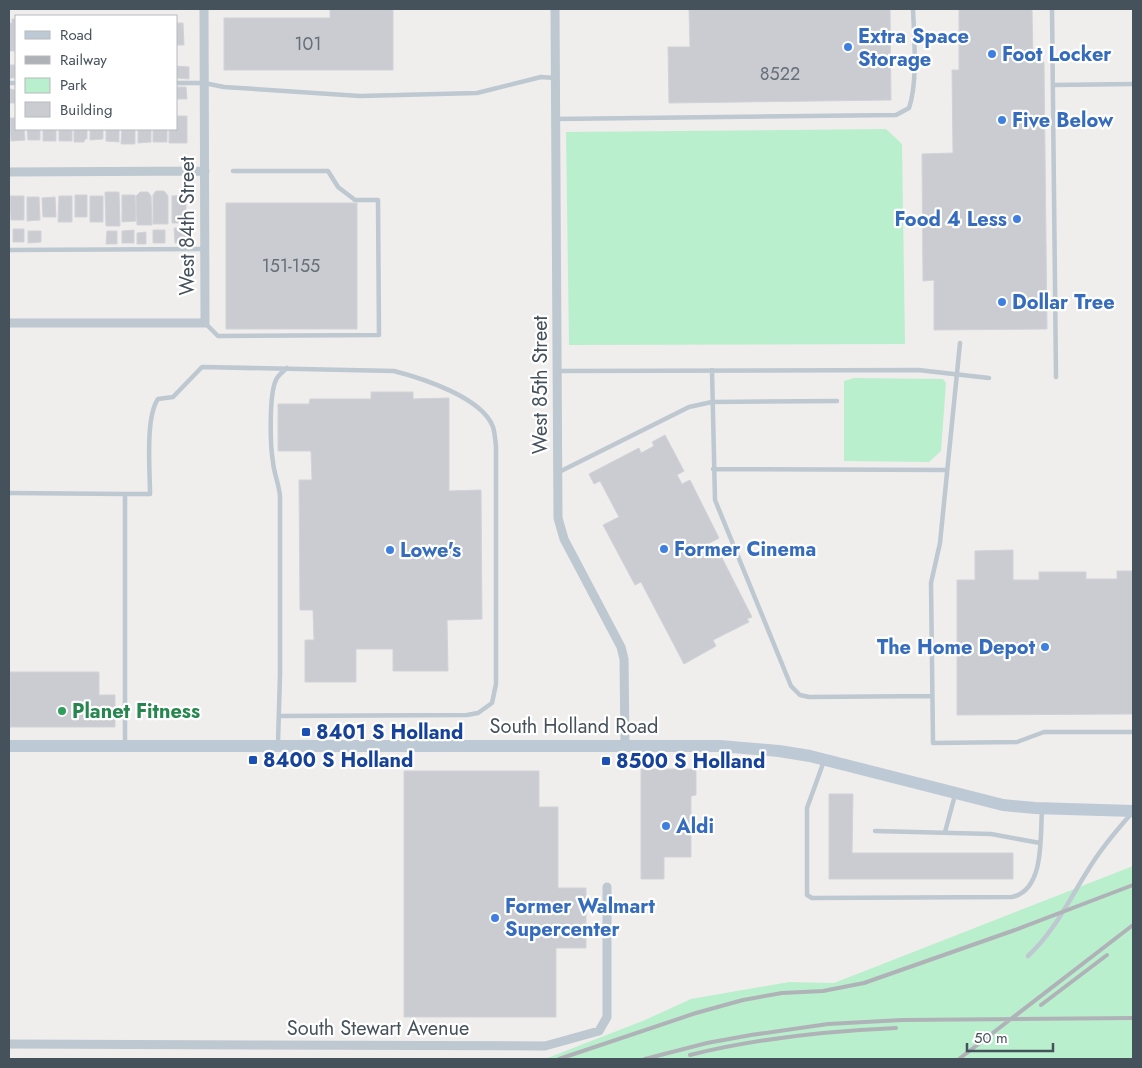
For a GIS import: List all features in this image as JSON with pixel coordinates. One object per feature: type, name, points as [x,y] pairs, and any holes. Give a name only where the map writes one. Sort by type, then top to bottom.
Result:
[{"type":"main road","name":"South Holland Road","points":[[9,746],[708,745],[746,747],[824,760],[1003,805],[1133,811]]},
{"type":"street","name":"West 84th Street","points":[[204,9],[205,323]]},
{"type":"street","name":"West 85th Street","points":[[555,9],[558,518],[564,539],[621,647],[624,659],[625,745]]},
{"type":"street","points":[[9,172],[205,171]]},
{"type":"street","points":[[9,323],[205,323]]},
{"type":"street","name":"South Stewart Avenue","points":[[9,1044],[545,1046],[599,1031],[607,1017],[607,887]]},
{"type":"lane","points":[[556,119],[896,115],[909,108],[912,100],[915,52],[914,9]]},
{"type":"lane","points":[[1052,9],[1056,377]]},
{"type":"lane","points":[[178,83],[204,83],[224,87],[360,96],[476,93],[541,77],[556,78]]},
{"type":"lane","points":[[1052,85],[1133,84]]},
{"type":"lane","points":[[205,323],[218,336],[379,335],[378,200],[355,200],[338,187],[328,171],[233,171]]},
{"type":"lane","points":[[9,250],[205,249]]},
{"type":"lane","points":[[960,342],[940,542],[931,582],[933,743],[1017,742],[1044,732],[1133,732]]},
{"type":"lane","points":[[9,493],[150,494],[150,420],[153,407],[158,399],[173,397],[202,367],[394,371],[421,378],[442,387],[464,399],[485,414],[493,427],[496,446],[496,684],[492,703],[478,713],[467,715],[279,716]]},
{"type":"lane","points":[[278,746],[280,496],[279,484],[273,463],[271,431],[272,398],[276,380],[287,368]]},
{"type":"lane","points":[[712,370],[715,500],[791,686],[800,694],[809,697],[932,696]]},
{"type":"lane","points":[[557,371],[918,370],[988,378]]},
{"type":"lane","points":[[557,473],[689,407],[712,402],[837,401]]},
{"type":"lane","points":[[713,468],[947,470]]},
{"type":"lane","points":[[125,494],[125,746]]},
{"type":"lane","points":[[824,760],[807,808],[807,895],[812,898],[1012,897],[1020,895],[1031,884],[1037,871],[1042,808]]},
{"type":"lane","points":[[945,832],[955,793]]},
{"type":"lane","points":[[1028,956],[1053,930],[1103,847],[1133,811]]},
{"type":"lane","points":[[875,831],[991,834],[1040,843]]},
{"type":"green space","points":[[886,129],[902,144],[905,344],[569,345],[566,132]]},
{"type":"green space","points":[[854,378],[943,379],[946,383],[941,451],[929,462],[844,461],[844,381]]},
{"type":"green space","points":[[1133,866],[1133,1059],[545,1059],[645,1020],[691,999],[789,982],[834,983]]},
{"type":"building","points":[[330,9],[393,9],[393,70],[224,70],[224,18],[330,18]]},
{"type":"building","points":[[689,9],[890,9],[891,100],[669,103],[668,47],[690,47]]},
{"type":"building","points":[[959,9],[1032,9],[1033,62],[1044,62],[1047,329],[934,330],[934,280],[923,281],[922,154],[953,153],[952,70],[959,70]]},
{"type":"building","points":[[12,19],[15,19],[15,51],[9,51],[9,23],[12,23]]},
{"type":"building","points":[[178,23],[183,23],[184,45],[178,45]]},
{"type":"building","points":[[10,65],[15,65],[15,78],[10,78]]},
{"type":"building","points":[[178,66],[189,67],[189,79],[178,78]]},
{"type":"building","points":[[178,87],[186,87],[187,99],[178,99]]},
{"type":"building","points":[[10,89],[15,90],[15,103],[10,103]]},
{"type":"building","points":[[178,116],[187,116],[187,143],[169,143],[169,130],[178,130]]},
{"type":"building","points":[[10,118],[15,118],[15,130],[24,130],[25,140],[11,141]]},
{"type":"building","points":[[27,130],[40,130],[40,140],[28,140]]},
{"type":"building","points":[[43,130],[56,130],[56,141],[43,141]]},
{"type":"building","points":[[59,130],[72,130],[72,141],[59,141]]},
{"type":"building","points":[[74,130],[87,130],[87,139],[84,142],[74,142]]},
{"type":"building","points":[[90,130],[103,130],[103,139],[90,140]]},
{"type":"building","points":[[106,130],[119,130],[119,142],[106,141]]},
{"type":"building","points":[[122,130],[135,130],[135,144],[121,144]]},
{"type":"building","points":[[138,130],[151,130],[151,142],[138,143]]},
{"type":"building","points":[[153,130],[167,130],[167,142],[153,142]]},
{"type":"building","points":[[156,191],[164,191],[168,196],[168,224],[153,224],[153,195]]},
{"type":"building","points":[[105,192],[119,192],[120,226],[106,226]]},
{"type":"building","points":[[140,192],[148,192],[151,196],[152,225],[137,225],[136,196]]},
{"type":"building","points":[[75,195],[87,195],[87,217],[75,217]]},
{"type":"building","points":[[122,195],[135,195],[136,221],[122,222]]},
{"type":"building","points":[[186,195],[186,223],[172,223],[172,196]]},
{"type":"building","points":[[10,196],[24,196],[24,220],[11,220]]},
{"type":"building","points":[[59,196],[72,196],[72,222],[58,222]]},
{"type":"building","points":[[90,196],[103,196],[103,222],[90,222]]},
{"type":"building","points":[[27,197],[39,197],[40,220],[27,221]]},
{"type":"building","points":[[55,197],[56,217],[43,217],[42,198]]},
{"type":"building","points":[[226,203],[357,203],[357,329],[226,329]]},
{"type":"building","points":[[174,228],[186,228],[186,243],[175,243]]},
{"type":"building","points":[[13,229],[24,229],[24,242],[13,242]]},
{"type":"building","points":[[134,230],[134,243],[122,243],[122,231]]},
{"type":"building","points":[[153,230],[165,230],[165,243],[153,243]]},
{"type":"building","points":[[28,231],[41,231],[41,242],[28,243]]},
{"type":"building","points":[[107,231],[117,231],[117,244],[106,244]]},
{"type":"building","points":[[146,232],[146,244],[137,244],[137,233]]},
{"type":"building","name":"Lowe's","points":[[371,392],[413,392],[413,399],[449,398],[449,491],[481,490],[482,619],[447,620],[448,671],[393,671],[393,649],[356,649],[356,682],[305,682],[305,640],[314,640],[313,610],[300,610],[299,480],[312,480],[311,451],[278,451],[278,404],[309,404],[310,399],[371,399]]},
{"type":"building","name":"Former Cinema","points":[[665,435],[684,471],[677,475],[682,484],[690,480],[719,538],[708,544],[712,550],[717,548],[752,617],[747,619],[749,622],[713,640],[716,646],[684,664],[641,582],[635,585],[603,525],[619,517],[600,481],[594,484],[589,474],[639,448],[641,453],[654,446],[652,442]]},
{"type":"building","name":"The Home Depot","points":[[1013,550],[1013,580],[1039,580],[1039,572],[1086,572],[1086,579],[1117,579],[1117,571],[1133,571],[1133,714],[957,715],[957,580],[975,580],[975,551]]},
{"type":"building","name":"Planet Fitness","points":[[10,672],[99,672],[99,695],[115,695],[115,727],[10,727]]},
{"type":"building","name":"Aldi","points":[[641,769],[696,769],[696,795],[691,796],[691,857],[664,857],[664,879],[641,879]]},
{"type":"building","name":"Former Walmart Supercenter","points":[[404,771],[539,771],[539,807],[558,807],[558,888],[586,888],[586,948],[556,948],[556,1017],[404,1017]]},
{"type":"building","points":[[829,794],[853,794],[852,853],[1013,853],[1013,879],[829,879]]},
{"type":"railway","points":[[559,1059],[696,1013],[743,1000],[782,993],[823,991],[864,983],[1015,930],[1133,885]]},
{"type":"railway","points":[[959,1059],[1133,925]]},
{"type":"railway","points":[[1041,1005],[1107,955]]},
{"type":"railway","points":[[645,1059],[707,1043],[828,1024],[902,1020],[1133,1018]]},
{"type":"railway","points":[[690,1055],[741,1044],[793,1036],[896,1028]]},
{"type":"place","name":"Extra Space Storage","points":[[848,47]]},
{"type":"place","name":"Foot Locker","points":[[992,54]]},
{"type":"place","name":"Five Below","points":[[1002,120]]},
{"type":"place","name":"Food 4 Less","points":[[1017,219]]},
{"type":"place","name":"Dollar Tree","points":[[1002,302]]},
{"type":"place","name":"Former Cinema","points":[[664,549]]},
{"type":"place","name":"Lowe's","points":[[390,550]]},
{"type":"place","name":"The Home Depot","points":[[1045,647]]},
{"type":"place","name":"Planet Fitness","points":[[62,711]]},
{"type":"place","name":"8401 S Holland","points":[[306,732]]},
{"type":"place","name":"8400 S Holland","points":[[253,760]]},
{"type":"place","name":"8500 S Holland","points":[[606,761]]},
{"type":"place","name":"Aldi","points":[[666,826]]},
{"type":"place","name":"Former Walmart Supercenter","points":[[495,918]]}]
